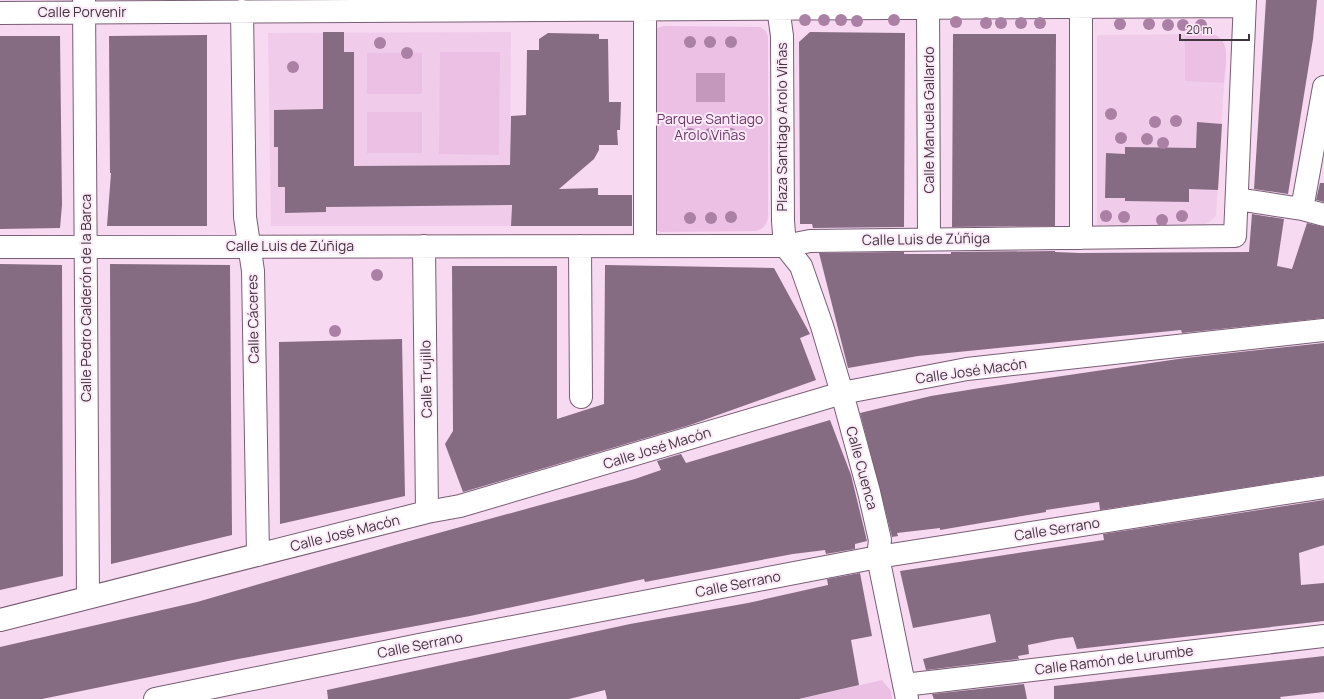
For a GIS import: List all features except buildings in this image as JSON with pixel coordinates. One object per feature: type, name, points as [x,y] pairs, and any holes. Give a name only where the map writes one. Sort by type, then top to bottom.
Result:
[{"type":"street","points":[[1081,3],[1081,238]]},
{"type":"street","name":"Calle Porvenir","points":[[0,13],[84,6],[236,7],[579,5],[645,9],[736,4],[1244,3]]},
{"type":"street","points":[[1244,3],[1237,199],[1302,209],[1324,215]]},
{"type":"street","name":"Plaza Santiago Arolo Viñas","points":[[778,4],[782,36],[783,221],[785,246]]},
{"type":"street","name":"Calle Manuela Gallardo","points":[[928,4],[930,240]]},
{"type":"street","name":"Calle Pedro Calderón de la Barca","points":[[84,6],[88,597]]},
{"type":"street","name":"Calle Cáceres","points":[[236,7],[245,217],[253,271],[258,555]]},
{"type":"street","points":[[645,9],[646,246]]},
{"type":"street","points":[[1302,209],[1324,87]]},
{"type":"street","name":"Calle Luis de Zúñiga","points":[[0,247],[785,246],[810,241],[1235,236],[1237,199]]},
{"type":"street","name":"Calle Trujillo","points":[[424,246],[427,512]]},
{"type":"street","points":[[580,246],[580,397]]},
{"type":"street","name":"Calle Cuenca","points":[[785,246],[801,266],[822,326],[842,393],[880,540],[878,557],[906,692]]},
{"type":"street","name":"Calle José Macón","points":[[0,620],[427,512],[460,506],[494,497],[842,393],[967,369],[1324,330]]},
{"type":"street","name":"Calle Serrano","points":[[155,699],[419,644],[878,557],[1324,487]]},
{"type":"street","name":"Calle Ramón de Lurumbe","points":[[906,692],[1324,636]]},
{"type":"shaded area","points":[[511,32],[511,226],[271,226],[268,33]]},
{"type":"shaded area","points":[[1211,34],[1222,40],[1226,51],[1216,216],[1208,223],[1202,225],[1097,225],[1097,35]]},
{"type":"shaded area","points":[[696,73],[725,73],[725,102],[696,102]]},
{"type":"green space","name":"Parque Santiago Arolo Viñas","points":[[663,26],[760,27],[766,31],[768,37],[768,217],[763,228],[756,231],[661,232],[655,230],[654,29]]},
{"type":"green space","points":[[1185,34],[1211,34],[1218,36],[1222,41],[1226,54],[1224,83],[1185,81]]},
{"type":"green space","points":[[440,52],[500,52],[499,155],[439,154]]},
{"type":"green space","points":[[367,53],[422,53],[422,94],[367,94]]},
{"type":"green space","points":[[367,112],[422,112],[422,153],[367,153]]},
{"type":"green space","points":[[882,680],[891,691],[892,699],[801,699]]}]
